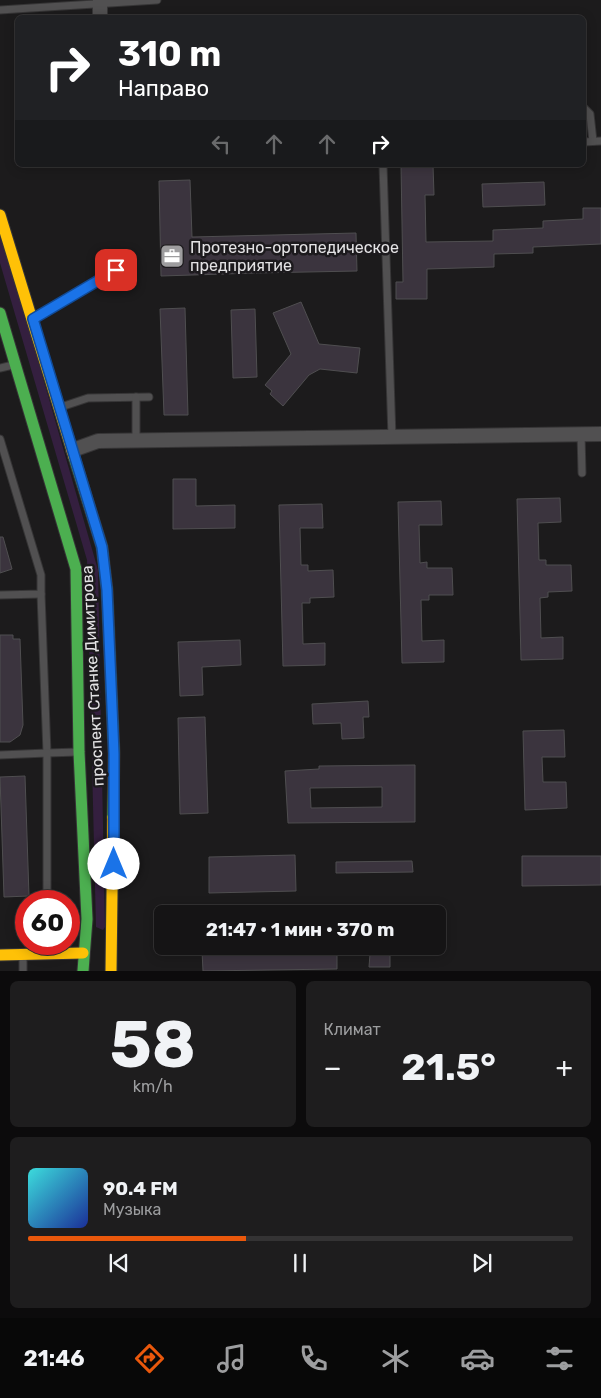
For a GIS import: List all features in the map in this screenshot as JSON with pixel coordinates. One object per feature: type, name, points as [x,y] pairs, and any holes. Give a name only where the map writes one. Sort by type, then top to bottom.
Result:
[{"type":"main road","name":"проспект Станке Димитрова","points":[[0,215],[102,547],[107,590],[114,754],[113,919],[97,953],[83,970]]},
{"type":"main road","name":"проспект Станке Димитрова","points":[[0,313],[76,569],[80,752],[87,920],[97,953],[111,970]]},
{"type":"main road","points":[[80,953],[97,953]]},
{"type":"main road","points":[[0,955],[15,954]]},
{"type":"street","points":[[100,1],[100,15]]},
{"type":"street","points":[[73,450],[98,441],[601,434]]},
{"type":"lane","points":[[14,0],[16,9]]},
{"type":"lane","points":[[0,10],[100,1],[157,0]]},
{"type":"lane","points":[[586,110],[590,114],[593,141]]},
{"type":"lane","points":[[586,142],[601,141]]},
{"type":"lane","points":[[383,167],[392,437]]},
{"type":"lane","points":[[33,319],[116,270]]},
{"type":"lane","points":[[0,368],[16,365]]},
{"type":"lane","points":[[136,397],[136,440]]},
{"type":"lane","points":[[60,407],[88,398],[149,397]]},
{"type":"lane","points":[[581,434],[582,473]]},
{"type":"lane","points":[[0,439],[40,576],[47,753],[47,890]]},
{"type":"lane","points":[[0,595],[41,594]]},
{"type":"lane","points":[[0,755],[80,752]]},
{"type":"lane","points":[[23,955],[23,970]]},
{"type":"shaded area","points":[[0,228],[98,570],[105,927],[103,930],[96,927],[87,560],[0,263]]},
{"type":"building","points":[[401,167],[433,167],[434,195],[425,195],[426,242],[493,241],[493,230],[543,228],[543,221],[583,219],[583,208],[601,208],[601,244],[533,247],[533,253],[494,254],[494,267],[427,269],[427,299],[396,299],[396,282],[403,282]]},
{"type":"building","points":[[190,180],[192,237],[356,233],[357,271],[256,273],[255,269],[255,273],[161,276],[159,181]]},
{"type":"building","points":[[544,182],[545,205],[483,207],[482,184]]},
{"type":"building","points":[[301,302],[319,344],[360,348],[357,373],[320,369],[309,375],[283,406],[270,394],[272,391],[265,385],[291,354],[273,313]]},
{"type":"building","points":[[185,308],[188,415],[164,415],[160,309]]},
{"type":"building","points":[[255,309],[257,377],[233,378],[231,310]]},
{"type":"building","points":[[173,479],[196,479],[196,506],[235,505],[235,528],[173,529]]},
{"type":"building","points":[[560,498],[561,522],[538,523],[539,560],[546,560],[546,565],[571,565],[572,591],[548,592],[548,597],[540,598],[541,638],[563,637],[563,659],[521,660],[517,499]]},
{"type":"building","points":[[441,501],[442,525],[419,525],[420,563],[427,562],[427,568],[452,568],[453,595],[429,595],[429,600],[421,600],[422,641],[444,640],[444,662],[402,663],[398,502]]},
{"type":"building","points":[[322,504],[323,528],[300,528],[301,565],[308,565],[308,571],[333,570],[334,597],[310,598],[310,603],[302,603],[303,644],[325,643],[325,665],[283,666],[279,505]]},
{"type":"building","points":[[0,537],[3,537],[12,569],[0,573]]},
{"type":"building","points":[[0,635],[13,635],[13,639],[20,639],[23,725],[20,735],[10,742],[0,742]]},
{"type":"building","points":[[240,640],[241,665],[202,667],[203,695],[180,696],[178,642]]},
{"type":"building","points":[[368,701],[369,717],[363,717],[364,738],[342,739],[341,723],[313,724],[312,704]]},
{"type":"building","points":[[205,717],[208,813],[180,814],[178,718]]},
{"type":"building","points":[[564,730],[565,757],[542,757],[543,782],[566,782],[567,808],[525,810],[523,731]]},
{"type":"building","points":[[415,765],[415,822],[288,823],[285,771],[319,769],[319,766]],"holes":[[[382,787],[382,807],[311,808],[310,788]]]},
{"type":"building","points":[[25,776],[29,890],[15,890],[15,897],[4,897],[0,777]]},
{"type":"building","points":[[295,855],[296,891],[209,893],[209,857]]},
{"type":"building","points":[[522,856],[601,856],[601,885],[522,886]]},
{"type":"building","points":[[412,861],[413,872],[336,873],[336,862]]},
{"type":"building","points":[[202,955],[337,955],[337,969],[203,971]]},
{"type":"building","points":[[370,955],[390,955],[390,967],[369,967]]},
{"type":"traffic: fast","points":[[0,313],[76,569],[79,752],[87,919],[83,971]]},
{"type":"traffic: fast","points":[[74,457],[102,547],[107,590],[114,753],[113,817]]},
{"type":"traffic: slow","points":[[0,215],[74,457]]},
{"type":"traffic: slow","points":[[111,971],[113,817]]},
{"type":"traffic: slow","points":[[0,955],[83,953]]},
{"type":"place","name":"Протезно-ортопедическое предприятие","points":[[172,256]]},
{"type":"route","points":[[114,864],[114,754],[107,590],[102,547],[33,319],[116,270]]}]
